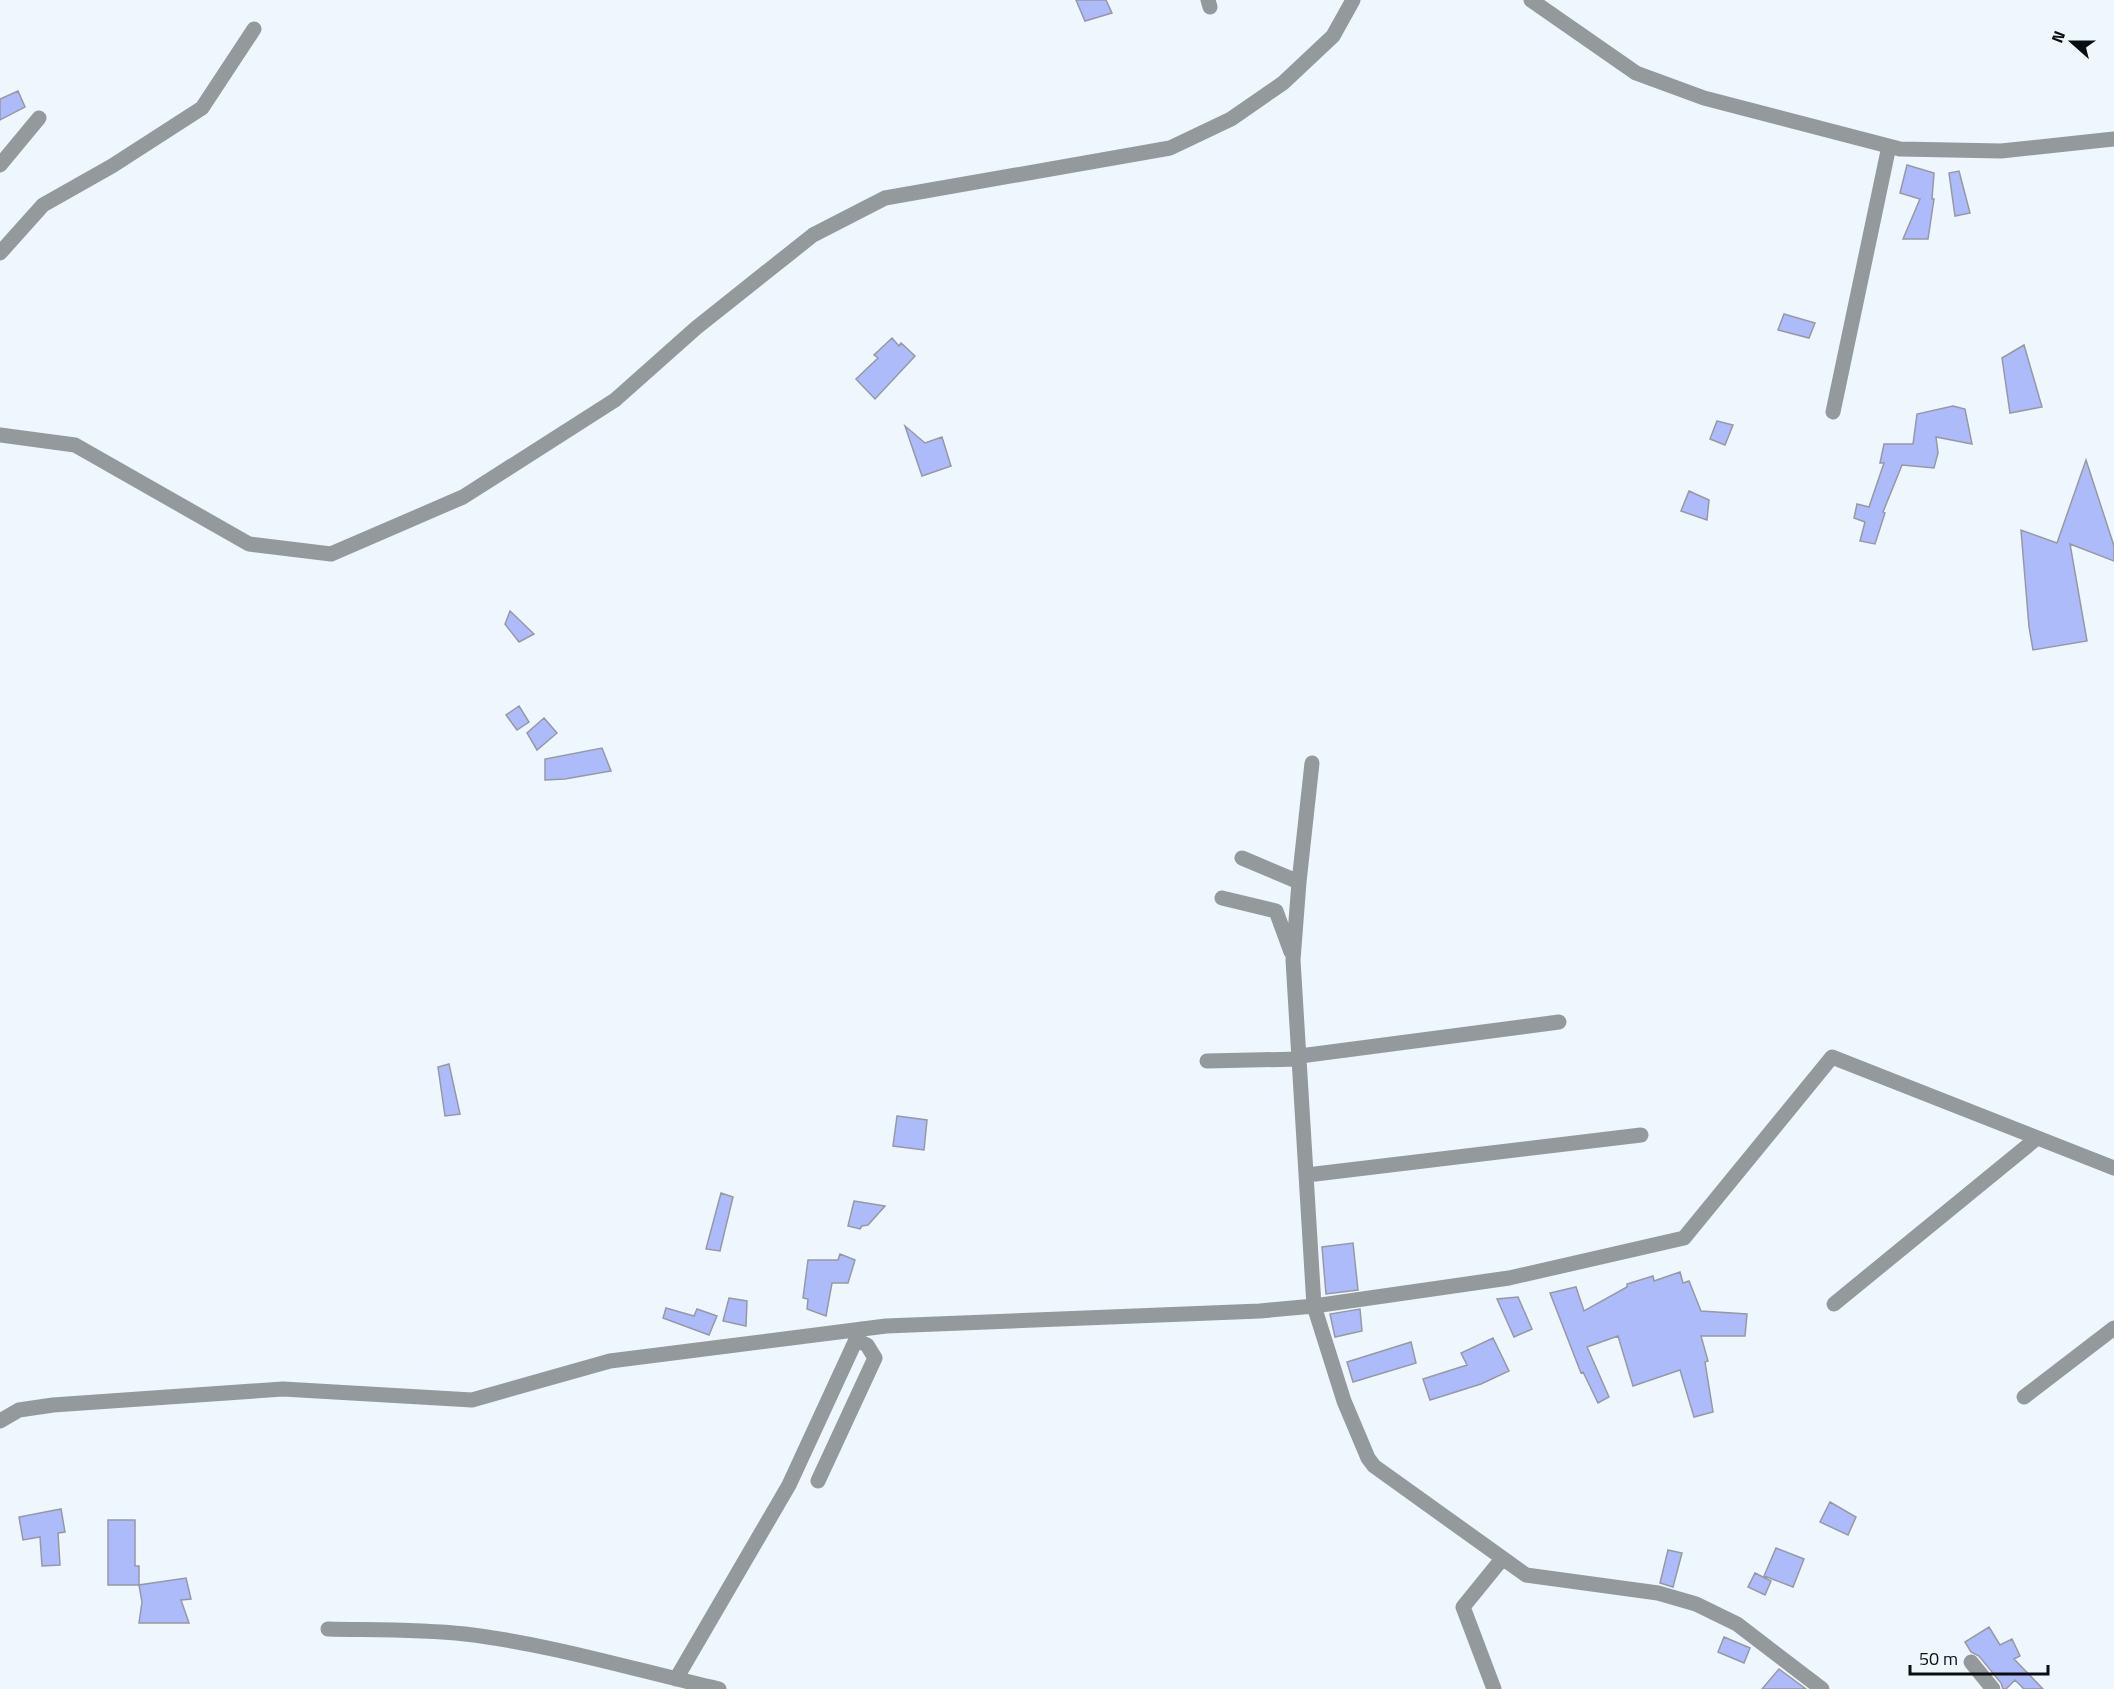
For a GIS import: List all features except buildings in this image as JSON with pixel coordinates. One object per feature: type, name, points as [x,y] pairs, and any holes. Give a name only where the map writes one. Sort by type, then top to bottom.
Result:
[{"type":"street","points":[[0,435],[75,445],[249,544],[331,554],[463,497],[615,399],[696,327],[813,235],[885,198],[1170,148],[1232,118],[1283,82],[1333,36],[1353,0]]},
{"type":"street","points":[[1531,0],[1636,73],[1704,98],[1900,149],[2001,150],[2114,139]]},
{"type":"street","points":[[0,253],[43,205],[112,166],[202,108],[254,29]]},
{"type":"street","points":[[0,165],[39,118]]},
{"type":"street","points":[[1833,412],[1889,146]]},
{"type":"street","points":[[1312,763],[1293,960],[1314,1306],[1344,1401],[1371,1462],[1526,1575],[1658,1593],[1696,1604],[1737,1624],[1822,1689]]},
{"type":"street","points":[[1242,858],[1299,882]]},
{"type":"street","points":[[1222,898],[1276,910],[1293,960]]},
{"type":"street","points":[[1207,1061],[1300,1057],[1559,1022]]},
{"type":"street","points":[[0,1421],[19,1410],[53,1406],[283,1389],[472,1400],[610,1361],[858,1335],[886,1326],[1260,1311],[1314,1306],[1509,1278],[1684,1238],[1832,1057],[2114,1168]]},
{"type":"street","points":[[1307,1175],[1641,1135]]},
{"type":"street","points":[[1834,1304],[2037,1138]]},
{"type":"street","points":[[2024,1397],[2114,1328]]},
{"type":"street","points":[[818,1481],[874,1358],[858,1335]]},
{"type":"street","points":[[676,1679],[789,1485],[858,1335]]},
{"type":"street","points":[[1494,1689],[1463,1607],[1502,1559]]},
{"type":"street","points":[[328,1629],[426,1632],[483,1637],[560,1652],[719,1689]]},
{"type":"street","points":[[1971,1662],[1993,1689]]}]
